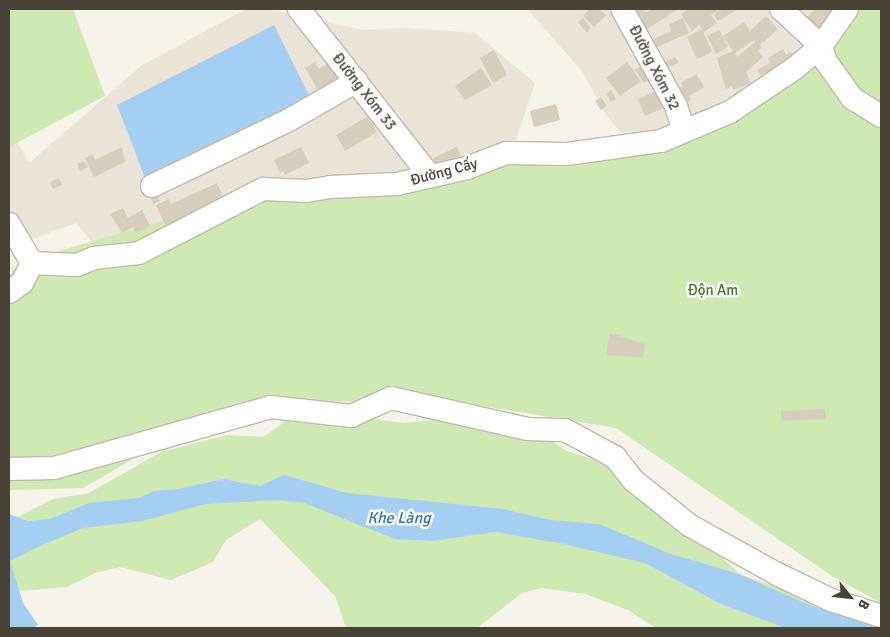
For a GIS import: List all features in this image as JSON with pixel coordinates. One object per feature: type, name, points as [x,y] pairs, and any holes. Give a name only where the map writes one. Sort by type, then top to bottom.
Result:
[{"type":"street","name":"Đường Xóm 33","points":[[299,9],[429,175]]},
{"type":"street","name":"Đường Xóm 32","points":[[622,9],[676,106],[684,130]]},
{"type":"street","points":[[781,9],[821,46],[826,60],[836,70],[852,98],[881,116]]},
{"type":"street","name":"Đường Cấy","points":[[26,254],[77,266],[94,258],[139,253],[263,189],[306,191],[397,184],[429,175],[467,168],[506,153],[567,154],[661,141],[730,112],[821,46],[847,9]]},
{"type":"street","points":[[152,186],[275,128],[357,81]]},
{"type":"street","points":[[9,224],[26,254],[22,283],[9,292]]},
{"type":"street","points":[[9,469],[54,468],[271,407],[351,416],[391,398],[528,429],[565,430],[615,457],[633,480],[689,525],[777,574],[831,600],[881,616]]},
{"type":"shaded area","points":[[246,9],[270,9],[363,30],[407,28],[475,33],[535,83],[499,191],[138,297],[76,223],[9,248],[9,127],[29,163],[141,66]]},
{"type":"shaded area","points":[[527,9],[863,9],[655,174],[604,112],[582,71]]},
{"type":"green space","points":[[9,9],[73,9],[105,96],[9,147]]},
{"type":"green space","name":"Độn Am","points":[[847,9],[881,9],[881,603],[832,576],[616,428],[435,398],[281,404],[164,441],[83,488],[9,490],[9,277],[13,270],[41,256],[250,196],[567,154],[730,112]]},
{"type":"green space","points":[[351,416],[403,423],[463,417],[547,438],[567,451],[604,463],[644,505],[689,525],[739,574],[791,592],[848,628],[656,628],[628,610],[585,594],[542,588],[522,593],[477,628],[349,628],[345,625],[335,596],[260,519],[226,540],[213,562],[171,580],[120,567],[95,573],[67,587],[9,592],[9,515],[18,517],[53,499],[89,493],[161,452],[227,435],[263,437],[286,421]]},
{"type":"water","points":[[274,25],[312,101],[145,178],[117,105]]},
{"type":"water","name":"Khe Làng","points":[[284,475],[347,493],[503,509],[551,520],[599,524],[671,554],[739,574],[807,604],[881,628],[786,628],[721,604],[645,563],[564,544],[495,532],[433,541],[395,539],[304,503],[277,500],[206,504],[142,521],[83,528],[42,545],[10,561],[23,603],[38,625],[33,628],[9,628],[9,514],[28,521],[50,519],[89,503],[139,498],[154,491],[178,489],[224,479],[260,486]]},
{"type":"building","points":[[590,9],[599,9],[606,15],[594,27],[583,16]]},
{"type":"building","points":[[639,9],[647,12],[653,9],[677,10],[647,29],[635,11]]},
{"type":"building","points":[[688,9],[720,9],[711,15],[717,23],[704,32],[699,25],[692,31],[681,14]]},
{"type":"building","points":[[720,9],[738,9],[718,21],[714,15]]},
{"type":"building","points":[[815,9],[835,9],[818,35],[805,19]]},
{"type":"building","points":[[766,16],[778,29],[760,45],[762,48],[758,51],[763,57],[746,72],[750,83],[734,90],[732,86],[726,89],[717,58],[733,51],[723,36],[744,22],[750,31]],"holes":[[[754,40],[755,42],[737,57],[735,53]]]},
{"type":"building","points":[[583,18],[591,28],[587,33],[578,22]]},
{"type":"building","points":[[683,18],[689,33],[655,48],[652,40],[671,31],[669,24]]},
{"type":"building","points":[[702,29],[712,52],[697,59],[687,37]]},
{"type":"building","points":[[719,30],[728,47],[716,54],[707,36]]},
{"type":"building","points":[[783,49],[786,55],[791,52],[797,62],[765,77],[763,74],[760,75],[757,70],[770,63],[768,58]]},
{"type":"building","points":[[494,50],[507,75],[493,83],[480,58]]},
{"type":"building","points":[[676,57],[678,63],[667,68],[665,62]]},
{"type":"building","points":[[336,59],[347,78],[320,94],[305,68],[315,62],[319,69]]},
{"type":"building","points":[[648,61],[657,74],[644,83],[635,70]]},
{"type":"building","points":[[627,62],[641,81],[620,96],[606,78]]},
{"type":"building","points":[[481,68],[492,85],[465,100],[455,86]]},
{"type":"building","points":[[696,74],[704,87],[689,96],[691,100],[685,104],[674,88],[683,87],[681,83]]},
{"type":"building","points":[[611,90],[616,99],[611,102],[606,94]]},
{"type":"building","points":[[658,90],[665,107],[645,116],[638,99]]},
{"type":"building","points":[[601,97],[607,106],[601,110],[595,101]]},
{"type":"building","points":[[556,104],[560,120],[534,127],[530,111]]},
{"type":"building","points":[[368,116],[377,132],[345,151],[336,135]]},
{"type":"building","points":[[122,147],[125,162],[94,177],[85,158],[93,154],[95,160]]},
{"type":"building","points":[[301,147],[309,163],[285,175],[283,171],[280,173],[274,160]]},
{"type":"building","points":[[457,147],[463,161],[437,169],[433,158]]},
{"type":"building","points":[[84,161],[88,167],[80,171],[77,164]]},
{"type":"building","points":[[59,178],[62,185],[53,189],[50,182]]},
{"type":"building","points":[[217,183],[225,201],[166,227],[156,205],[169,199],[171,204]]},
{"type":"building","points":[[155,189],[160,201],[153,204],[148,192]]},
{"type":"building","points":[[123,208],[128,218],[142,210],[150,226],[136,233],[133,227],[122,233],[110,214]]},
{"type":"building","points":[[610,333],[645,344],[643,358],[606,355]]},
{"type":"building","points":[[825,409],[826,419],[781,421],[781,411]]}]
